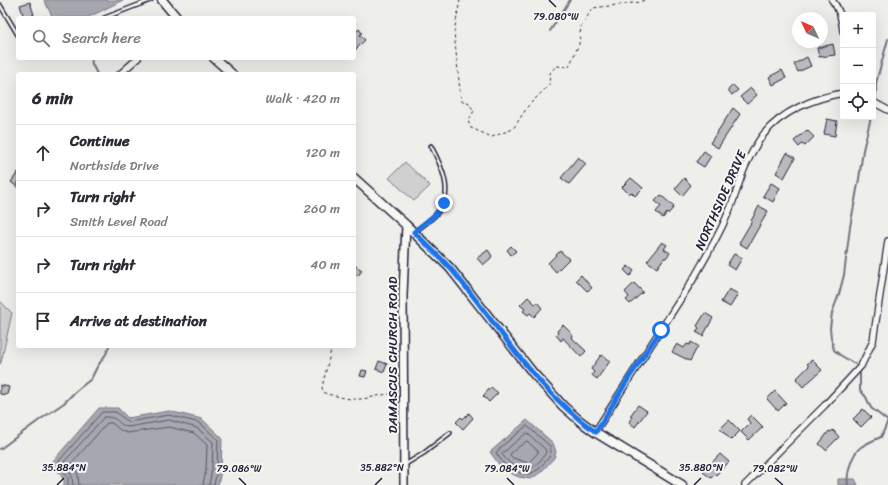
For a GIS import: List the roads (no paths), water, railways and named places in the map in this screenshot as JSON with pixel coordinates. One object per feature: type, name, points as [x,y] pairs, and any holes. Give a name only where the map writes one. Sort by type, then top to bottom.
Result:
[{"type":"main road","points":[[162,0],[175,16]]},
{"type":"main road","points":[[216,60],[230,72]]},
{"type":"main road","points":[[356,180],[414,232],[450,268],[505,340],[549,392],[580,421],[682,485]]},
{"type":"street","points":[[832,0],[840,16]]},
{"type":"street","points":[[122,72],[136,60]]},
{"type":"street","name":"NORTHSIDE DRIVE","points":[[596,432],[630,376],[686,291],[709,252],[726,218],[746,165],[763,135],[782,118],[799,108],[812,101],[840,93]]},
{"type":"street","points":[[876,104],[888,110]]},
{"type":"street","name":"DAMASCUS CHURCH ROAD","points":[[404,485],[403,295],[406,225]]},
{"type":"street","points":[[745,485],[825,405],[861,366],[873,341],[888,241]]},
{"type":"lane","points":[[109,16],[151,0]]},
{"type":"lane","points":[[0,5],[16,32]]},
{"type":"lane","points":[[414,232],[439,212],[446,196],[445,179],[431,146]]},
{"type":"lane","points":[[404,466],[450,434]]},
{"type":"water","points":[[44,0],[123,0],[91,16],[52,16]]},
{"type":"water","points":[[99,408],[118,408],[128,418],[169,411],[202,419],[222,438],[221,471],[218,485],[64,485],[64,480],[52,462]]},
{"type":"water","points":[[527,420],[553,443],[556,452],[554,458],[541,472],[531,479],[519,477],[503,470],[490,452]]},
{"type":"water","points":[[838,479],[855,479],[858,485],[838,485]]},
{"type":"waterway","points":[[550,31],[570,0]]},
{"type":"waterway","points":[[876,84],[888,39]]},
{"type":"waterway","points":[[91,60],[96,72]]},
{"type":"waterway","points":[[855,364],[834,350],[830,328],[832,313],[844,275],[850,227],[863,150],[870,120]]},
{"type":"waterway","points":[[0,449],[64,403],[91,379],[108,348]]},
{"type":"waterway","points":[[848,485],[849,470],[855,454],[861,447],[881,437],[888,421],[871,408],[866,397],[860,390],[860,373]]}]
